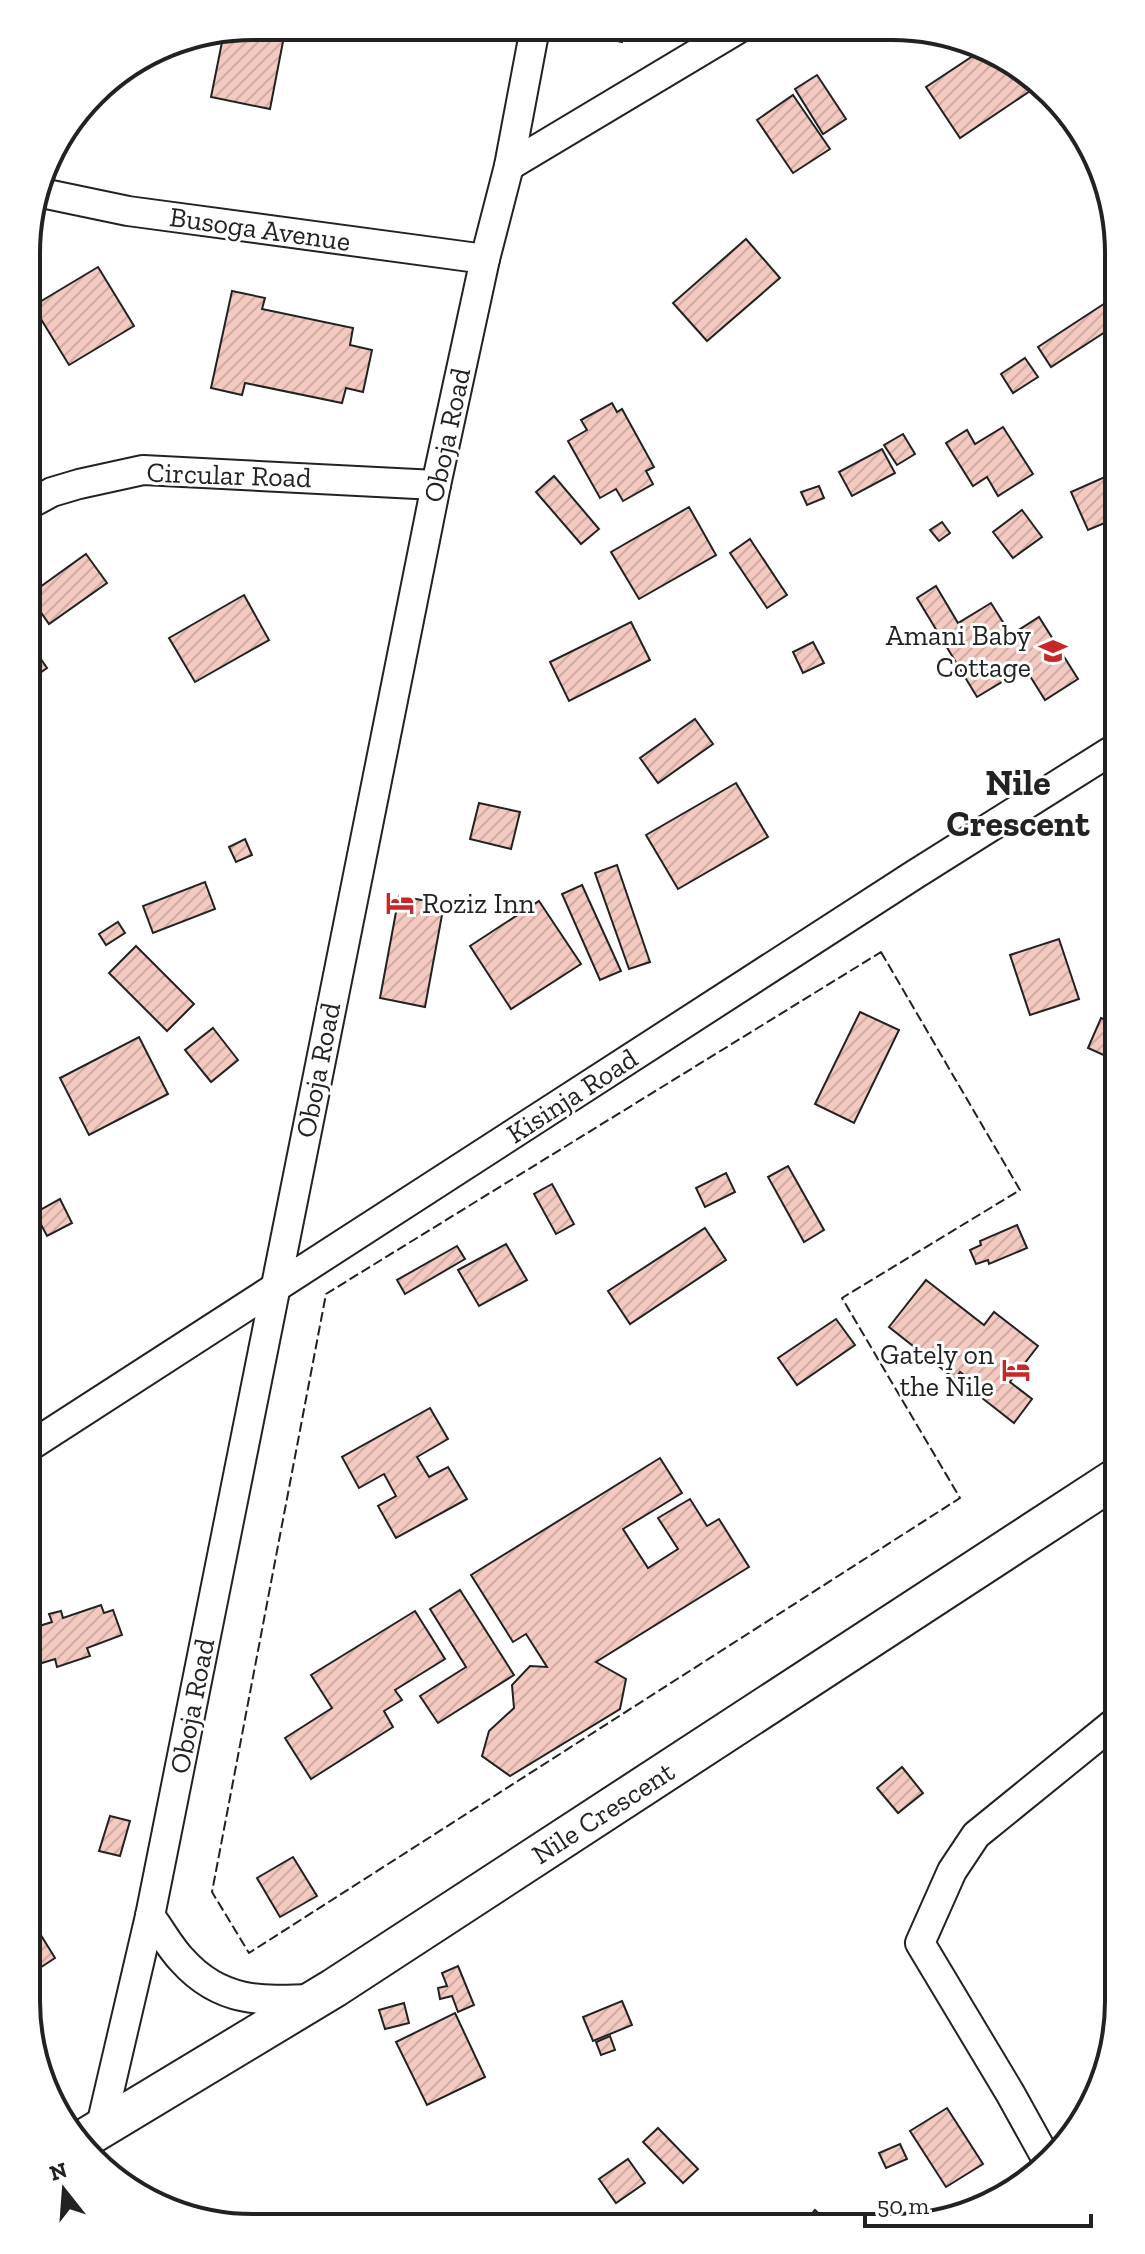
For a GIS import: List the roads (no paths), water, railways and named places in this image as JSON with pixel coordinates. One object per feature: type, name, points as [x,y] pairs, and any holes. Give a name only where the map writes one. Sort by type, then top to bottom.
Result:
[{"type":"street","name":"Oboja Road","points":[[91,2135],[150,1916],[436,485],[485,259],[509,166],[533,40]]},
{"type":"street","points":[[509,166],[720,40]]},
{"type":"street","name":"Busoga Avenue","points":[[48,194],[128,211],[485,259]]},
{"type":"street","name":"Circular Road","points":[[40,498],[79,484],[143,470],[436,485]]},
{"type":"street","name":"Kisinja Road","points":[[40,1440],[1105,755]]},
{"type":"street","name":"Nile Crescent","points":[[91,2135],[318,1998],[1105,1485]]},
{"type":"street","points":[[1043,2152],[920,1943],[952,1871],[976,1835],[1105,1730]]},
{"type":"street","points":[[150,1916],[183,1961],[215,1989],[247,1999],[318,1998]]},
{"type":"place","name":"Amani Baby Cottage","points":[[1053,651]]},
{"type":"place","name":"Roziz Inn","points":[[400,903]]},
{"type":"place","name":"Gately on the Nile","points":[[1016,1370]]},
{"type":"district","name":"Nile Crescent","points":[[1018,802]]}]
